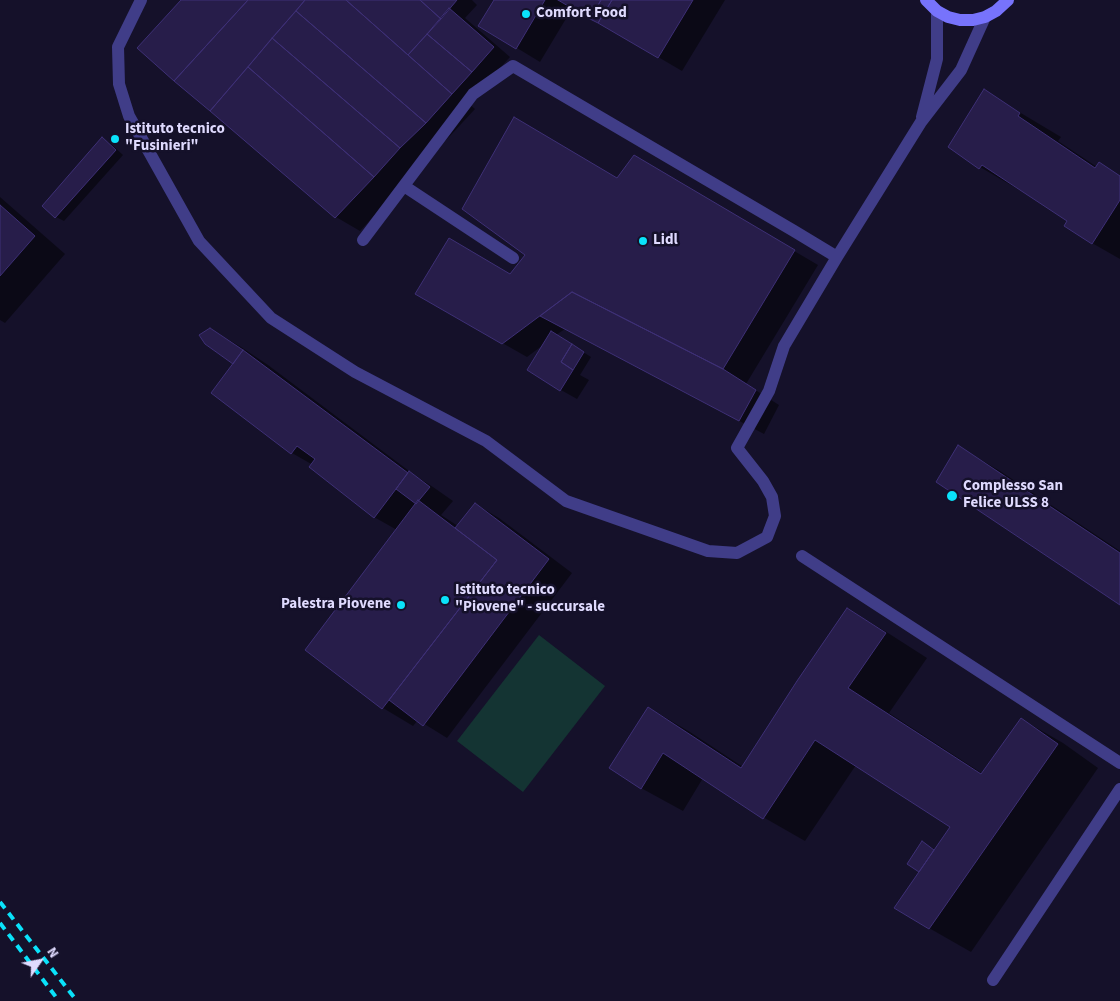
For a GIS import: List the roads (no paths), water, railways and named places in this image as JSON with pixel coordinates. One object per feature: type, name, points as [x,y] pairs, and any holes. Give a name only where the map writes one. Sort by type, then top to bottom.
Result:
[{"type":"main road","points":[[926,0],[937,11],[948,17],[960,20],[973,20],[985,17],[996,11],[1008,0]]},
{"type":"lane","points":[[141,0],[118,46],[119,84],[129,116],[199,241],[272,318],[355,372],[486,441],[566,501],[708,551],[737,552],[768,538],[775,516],[772,497],[763,481],[737,448],[769,390],[784,346],[921,122],[961,70],[985,17]]},
{"type":"lane","points":[[921,122],[937,60],[937,11]]},
{"type":"lane","points":[[363,240],[473,94],[513,66],[837,257]]},
{"type":"lane","points":[[404,186],[513,258]]},
{"type":"lane","points":[[802,556],[1120,763]]},
{"type":"lane","points":[[993,980],[1120,789]]},
{"type":"railway","points":[[0,902],[77,1001]]},
{"type":"railway","points":[[0,923],[59,1001]]},
{"type":"place","name":"Comfort Food","points":[[526,14]]},
{"type":"place","name":"Istituto tecnico \"Fusinieri\"","points":[[115,139]]},
{"type":"place","name":"Lidl","points":[[643,241]]},
{"type":"place","name":"Complesso San Felice ULSS 8","points":[[952,496]]},
{"type":"place","name":"Istituto tecnico \"Piovene\" - succursale","points":[[445,600]]},
{"type":"place","name":"Palestra Piovene","points":[[401,605]]}]
